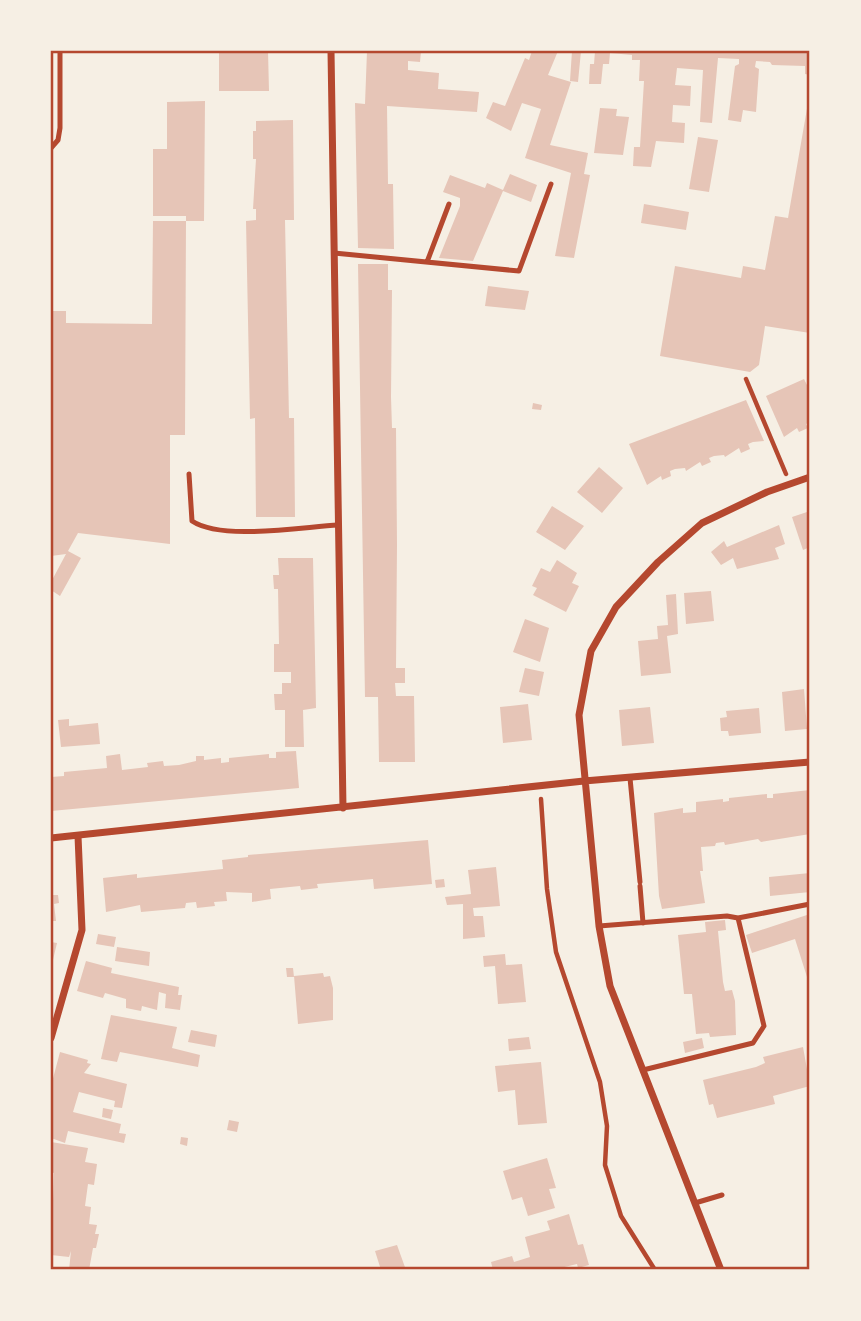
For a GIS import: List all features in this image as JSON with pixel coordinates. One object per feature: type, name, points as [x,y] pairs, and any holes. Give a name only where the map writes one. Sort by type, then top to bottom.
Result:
[{"type":"street","points":[[331,51],[343,808]]},
{"type":"street","points":[[720,1270],[610,986],[599,926],[579,715],[591,651],[616,607],[658,562],[702,523],[810,477]]},
{"type":"street","points":[[51,838],[584,781],[810,762]]},
{"type":"street","points":[[51,1038],[82,930],[78,836]]},
{"type":"lane","points":[[51,148],[58,140],[60,128],[60,51]]},
{"type":"lane","points":[[334,253],[519,271],[551,184]]},
{"type":"lane","points":[[427,262],[449,204]]},
{"type":"lane","points":[[189,474],[192,521],[203,528],[240,530],[338,525]]},
{"type":"lane","points":[[630,778],[643,923]]},
{"type":"lane","points":[[599,926],[727,916],[738,918],[810,904]]},
{"type":"lane","points":[[643,1070],[753,1043],[764,1026],[738,918]]},
{"type":"lane","points":[[695,1203],[722,1195]]},
{"type":"path","points":[[746,379],[790,484]]},
{"type":"path","points":[[540,786],[547,890],[556,952],[600,1082],[607,1126],[605,1165],[621,1216],[655,1270]]},
{"type":"building","points":[[219,51],[268,51],[269,91],[219,91]]},
{"type":"building","points":[[367,51],[421,51],[420,62],[408,61],[408,70],[439,73],[438,89],[479,92],[477,112],[387,106],[388,184],[393,184],[394,249],[358,248],[355,103],[365,104]]},
{"type":"building","points":[[532,51],[558,51],[548,75],[571,82],[550,145],[588,153],[584,174],[590,175],[574,258],[555,256],[571,173],[525,158],[541,109],[522,103],[511,131],[486,118],[493,102],[505,106],[525,58],[529,60]]},
{"type":"building","points":[[572,51],[581,51],[578,82],[570,81]]},
{"type":"building","points":[[595,51],[810,51],[810,75],[805,74],[805,66],[772,65],[770,62],[756,61],[755,67],[759,69],[756,112],[743,110],[741,122],[728,120],[735,66],[739,64],[739,59],[718,58],[712,123],[700,122],[703,70],[677,68],[675,85],[691,86],[690,106],[673,105],[672,122],[685,123],[684,143],[656,141],[651,167],[633,166],[634,147],[640,147],[644,81],[639,81],[640,60],[632,60],[632,55],[610,53],[609,64],[603,64],[601,84],[589,84],[590,64],[594,64]]},
{"type":"building","points":[[809,97],[810,333],[765,326],[759,365],[750,372],[660,356],[675,266],[741,278],[743,266],[765,270],[775,216],[788,218]]},
{"type":"building","points":[[205,101],[204,221],[186,221],[186,216],[153,216],[153,149],[167,149],[167,102]]},
{"type":"building","points":[[600,108],[617,109],[616,116],[629,117],[623,155],[594,153]]},
{"type":"building","points":[[293,120],[294,220],[285,220],[289,418],[294,418],[295,517],[256,517],[255,418],[250,419],[246,221],[256,220],[256,209],[253,209],[256,159],[253,159],[253,131],[256,131],[256,121]]},
{"type":"building","points":[[698,137],[718,140],[709,192],[689,189]]},
{"type":"building","points":[[510,174],[537,185],[531,202],[503,191],[473,261],[439,258],[460,206],[460,198],[443,192],[450,175],[485,188],[487,183],[503,190]]},
{"type":"building","points":[[644,204],[689,212],[686,230],[641,223]]},
{"type":"building","points":[[153,221],[186,221],[185,435],[170,435],[170,544],[78,533],[68,551],[81,558],[60,596],[51,590],[51,582],[66,554],[51,556],[51,311],[66,311],[66,323],[152,324]]},
{"type":"building","points":[[358,264],[388,264],[388,290],[392,290],[391,397],[392,428],[396,428],[396,668],[405,668],[405,683],[395,683],[396,696],[414,696],[415,762],[379,762],[378,697],[365,697]]},
{"type":"building","points":[[488,286],[529,291],[525,310],[485,306]]},
{"type":"building","points":[[804,379],[807,385],[810,383],[810,422],[806,424],[808,428],[799,432],[797,428],[784,437],[766,396]]},
{"type":"building","points":[[746,400],[764,441],[748,444],[750,449],[741,453],[739,448],[725,457],[709,458],[711,462],[702,466],[700,462],[686,471],[685,468],[675,469],[670,471],[671,476],[662,480],[661,476],[647,485],[629,444]]},
{"type":"building","points":[[533,403],[542,405],[541,410],[532,409]]},
{"type":"building","points":[[599,467],[623,488],[602,513],[577,492]]},
{"type":"building","points":[[552,506],[584,526],[565,550],[536,532]]},
{"type":"building","points":[[810,511],[810,547],[803,550],[792,517]]},
{"type":"building","points":[[779,525],[785,544],[775,548],[779,559],[737,569],[733,558],[721,565],[711,552],[724,541],[727,547]]},
{"type":"building","points":[[278,558],[313,558],[316,708],[303,710],[304,747],[285,747],[285,710],[275,710],[274,694],[282,694],[282,683],[291,683],[291,672],[274,672],[274,644],[279,644],[278,589],[274,589],[273,575],[279,575]]},
{"type":"building","points":[[557,560],[577,573],[572,583],[579,586],[566,612],[533,595],[537,588],[532,586],[541,568],[550,572]]},
{"type":"building","points":[[711,591],[714,621],[686,624],[684,593]]},
{"type":"building","points":[[676,594],[678,634],[667,636],[671,673],[641,676],[638,641],[658,639],[657,626],[668,625],[666,595]]},
{"type":"building","points":[[525,619],[549,628],[540,662],[513,652]]},
{"type":"building","points":[[525,668],[544,672],[539,696],[519,692]]},
{"type":"building","points":[[804,689],[807,729],[785,731],[782,692]]},
{"type":"building","points":[[528,704],[532,740],[503,743],[500,707]]},
{"type":"building","points":[[650,707],[654,743],[622,746],[619,710]]},
{"type":"building","points":[[759,708],[761,733],[729,736],[728,731],[721,731],[720,718],[727,717],[726,711]]},
{"type":"building","points":[[69,719],[69,726],[98,723],[100,744],[61,747],[58,720]]},
{"type":"building","points":[[296,751],[299,788],[51,811],[51,777],[64,776],[64,772],[107,768],[106,756],[120,754],[122,770],[148,767],[147,763],[163,761],[164,766],[179,765],[196,761],[196,756],[204,756],[204,760],[221,758],[221,763],[229,762],[229,758],[269,754],[269,758],[276,758],[276,752]]},
{"type":"building","points":[[810,790],[810,834],[761,842],[758,839],[725,845],[724,842],[701,847],[703,871],[700,871],[705,903],[662,909],[654,813],[683,808],[683,813],[696,812],[696,802],[723,799],[723,802],[729,801],[729,798],[767,794],[767,798],[773,798],[773,794]]},
{"type":"building","points":[[428,840],[432,884],[374,889],[373,879],[317,884],[318,888],[301,890],[300,886],[270,889],[271,899],[252,902],[252,893],[226,892],[227,901],[214,902],[215,906],[197,908],[196,902],[186,903],[185,908],[141,912],[140,905],[106,912],[103,878],[137,874],[137,878],[223,869],[222,860],[248,855]]},
{"type":"building","points":[[496,867],[500,906],[473,908],[474,916],[483,916],[485,937],[463,939],[463,904],[447,905],[445,897],[471,894],[468,870]]},
{"type":"building","points":[[810,873],[810,892],[770,896],[769,877]]},
{"type":"building","points":[[444,879],[445,887],[436,888],[435,880]]},
{"type":"building","points":[[51,895],[58,895],[59,903],[54,904],[56,921],[51,921]]},
{"type":"building","points":[[810,914],[810,976],[807,977],[795,939],[752,953],[746,935]]},
{"type":"building","points":[[725,920],[726,930],[718,931],[725,991],[732,990],[735,1001],[736,1035],[710,1037],[709,1033],[696,1034],[692,994],[684,994],[678,935],[706,932],[705,922]]},
{"type":"building","points":[[98,934],[116,937],[114,947],[96,944]]},
{"type":"building","points":[[51,942],[57,943],[52,964],[51,964]]},
{"type":"building","points":[[117,947],[150,952],[149,966],[115,961]]},
{"type":"building","points":[[505,954],[506,965],[522,964],[526,1002],[498,1004],[495,966],[484,967],[483,956]]},
{"type":"building","points":[[86,961],[112,968],[111,973],[179,987],[178,995],[182,995],[180,1010],[165,1008],[166,994],[159,992],[157,1010],[142,1006],[141,1011],[126,1008],[126,999],[105,993],[103,998],[77,991]]},
{"type":"building","points":[[286,968],[293,968],[294,977],[287,977]]},
{"type":"building","points":[[323,973],[324,977],[330,976],[333,988],[333,1020],[298,1024],[294,976]]},
{"type":"building","points":[[111,1015],[177,1027],[172,1048],[200,1055],[198,1067],[120,1052],[117,1062],[101,1059]]},
{"type":"building","points":[[191,1030],[217,1035],[215,1047],[188,1042]]},
{"type":"building","points":[[529,1037],[531,1049],[509,1051],[508,1039]]},
{"type":"building","points":[[702,1038],[704,1048],[685,1053],[683,1042]]},
{"type":"building","points":[[803,1047],[810,1086],[773,1096],[775,1104],[717,1118],[713,1104],[709,1105],[703,1080],[756,1067],[765,1063],[763,1057]]},
{"type":"building","points":[[60,1052],[88,1060],[87,1063],[91,1064],[84,1073],[127,1084],[122,1108],[114,1107],[115,1101],[79,1092],[73,1112],[121,1124],[119,1133],[126,1134],[124,1143],[68,1131],[65,1143],[51,1138],[51,1086]]},
{"type":"building","points":[[541,1062],[547,1123],[518,1125],[515,1090],[498,1092],[495,1066]]},
{"type":"building","points":[[103,1108],[113,1110],[111,1119],[102,1117]]},
{"type":"building","points":[[229,1120],[239,1122],[237,1132],[227,1130]]},
{"type":"building","points":[[181,1137],[188,1138],[187,1146],[180,1144]]},
{"type":"building","points":[[51,1142],[88,1148],[85,1162],[97,1164],[94,1185],[88,1184],[85,1206],[91,1207],[89,1224],[97,1225],[95,1234],[99,1234],[89,1270],[69,1270],[71,1251],[69,1257],[51,1255],[54,1173],[51,1172]]},
{"type":"building","points":[[547,1158],[556,1188],[549,1189],[555,1208],[528,1216],[522,1197],[512,1200],[503,1171]]},
{"type":"building","points":[[569,1214],[578,1245],[583,1244],[589,1265],[578,1268],[577,1264],[552,1270],[493,1270],[491,1262],[512,1256],[514,1262],[530,1257],[525,1237],[550,1230],[547,1221]]},
{"type":"building","points":[[397,1245],[406,1270],[381,1270],[375,1251]]}]
